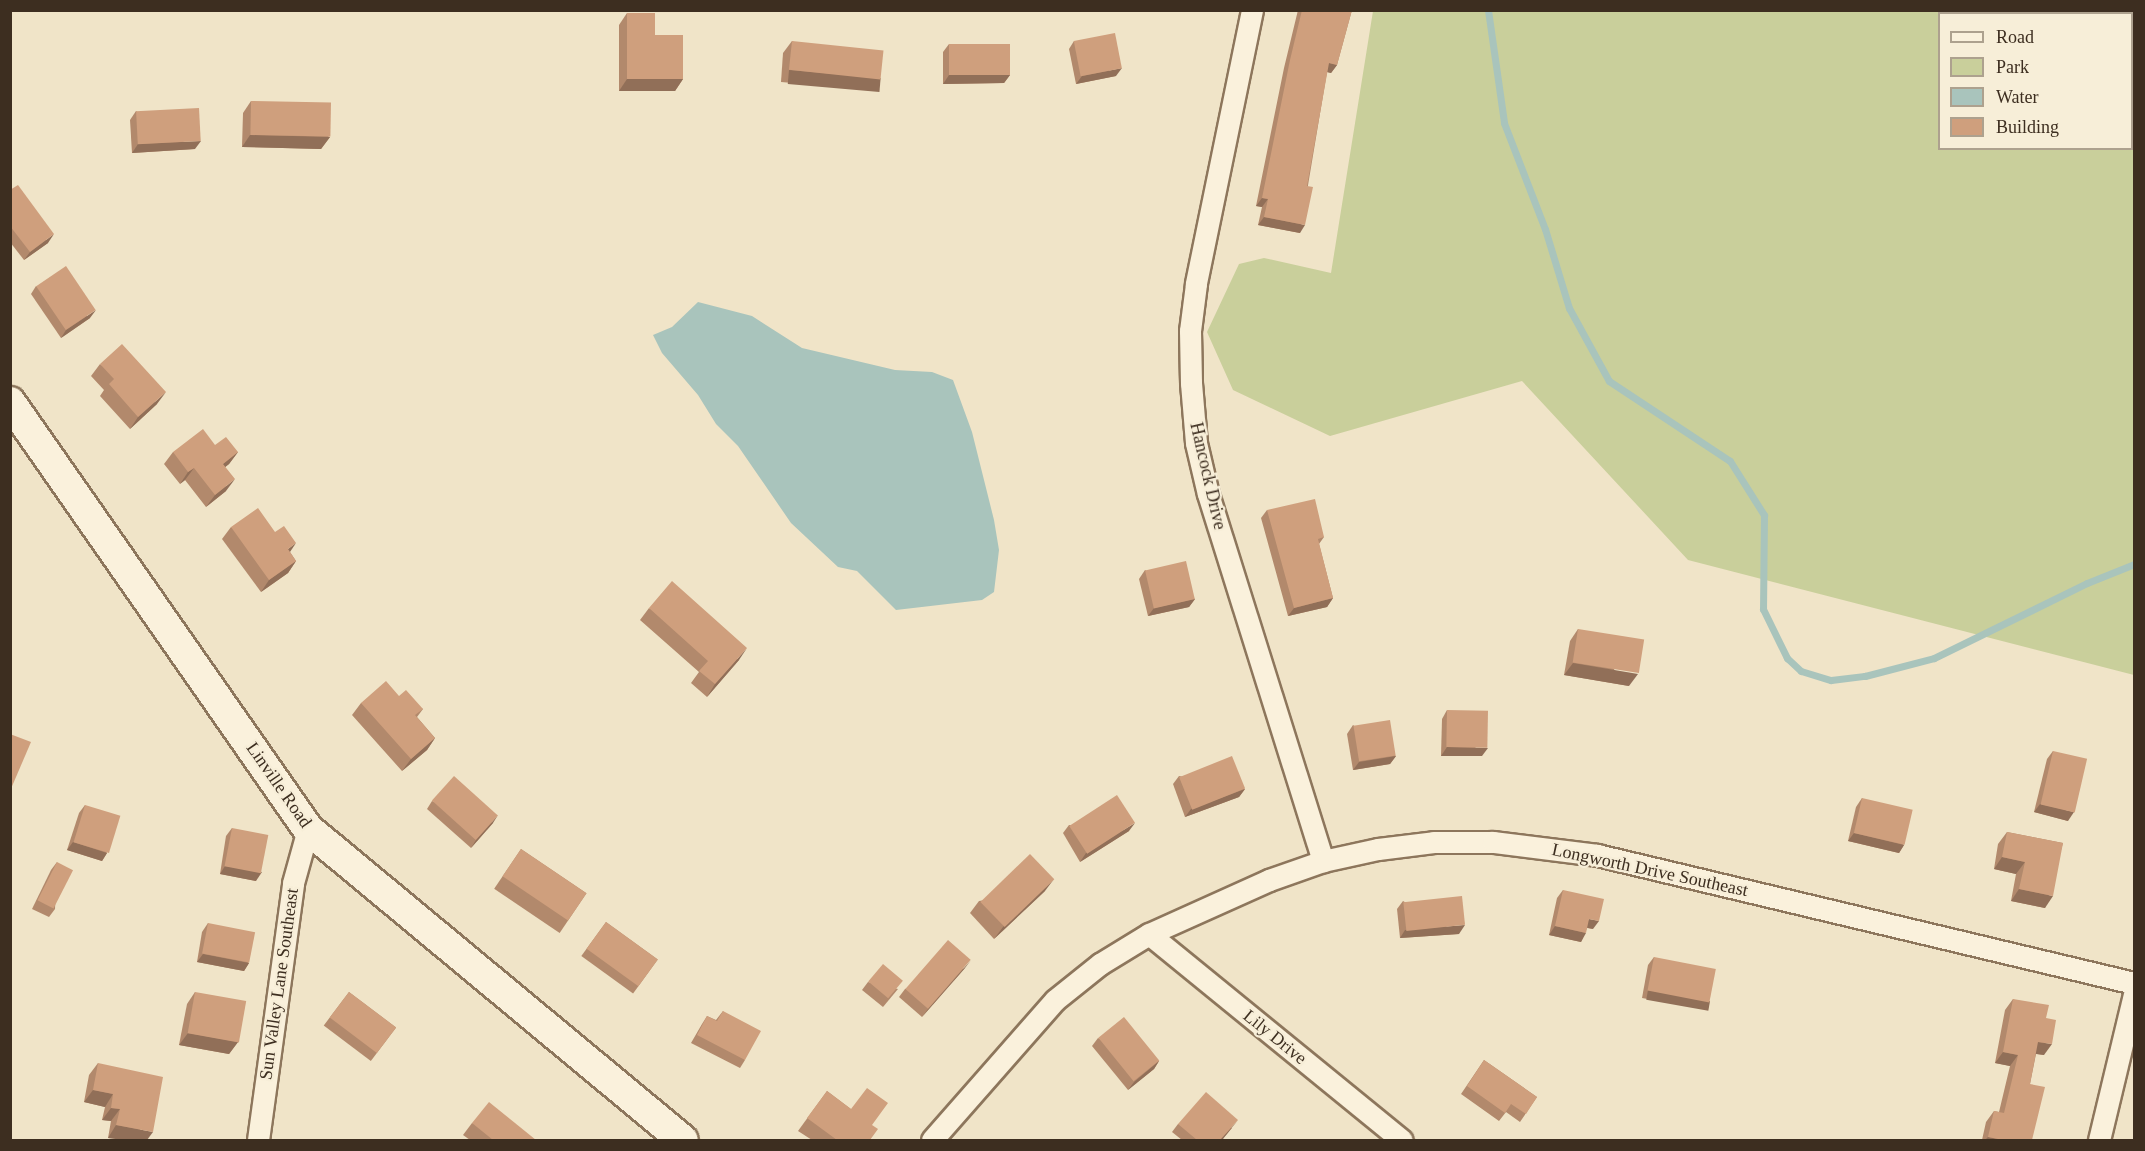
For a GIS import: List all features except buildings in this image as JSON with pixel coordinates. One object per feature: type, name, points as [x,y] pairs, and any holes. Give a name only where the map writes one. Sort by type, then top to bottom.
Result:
[{"type":"main road","name":"Linville Road","points":[[10,402],[308,829],[683,1140]]},
{"type":"street","name":"Hancock Drive","points":[[1252,10],[1196,284],[1190,331],[1191,383],[1197,442],[1208,494],[1323,861]]},
{"type":"street","name":"Sun Valley Lane Southeast","points":[[258,1140],[293,882],[308,829]]},
{"type":"street","name":"Longworth Drive Southeast","points":[[932,1140],[1055,1000],[1100,964],[1149,934],[1248,889],[1323,861],[1434,842],[1543,847],[1597,855],[2134,982]]},
{"type":"street","name":"Lily Drive","points":[[1149,934],[1402,1140]]},
{"type":"street","points":[[2099,1140],[2134,994]]},
{"type":"green space","points":[[1373,11],[2134,11],[2134,675],[1688,560],[1522,381],[1330,436],[1233,390],[1207,332],[1239,264],[1264,258],[1331,273]]},
{"type":"water","points":[[698,302],[752,316],[802,348],[895,370],[932,372],[953,380],[972,432],[994,520],[999,550],[994,592],[982,600],[896,610],[857,571],[838,567],[791,523],[738,446],[716,424],[698,395],[662,353],[653,335],[672,327]]},
{"type":"waterway","points":[[1488,10],[1504,123],[1545,229],[1569,308],[1609,381],[1730,461],[1764,515],[1763,609],[1787,658],[1801,671],[1831,680],[1865,676],[1934,658],[2087,583],[2134,564]]}]
